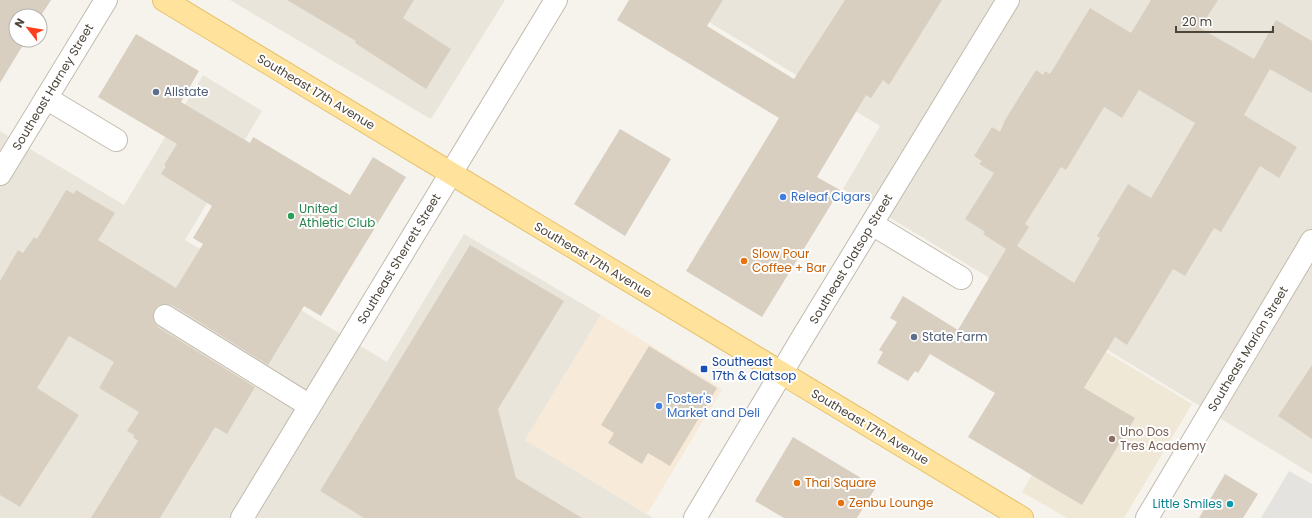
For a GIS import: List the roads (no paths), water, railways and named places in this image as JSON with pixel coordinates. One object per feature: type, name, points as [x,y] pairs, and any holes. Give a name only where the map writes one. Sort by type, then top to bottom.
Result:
[{"type":"main road","name":"Southeast 17th Avenue","points":[[164,0],[1022,518]]},
{"type":"street","name":"Southeast Harney Street","points":[[0,174],[106,0]]},
{"type":"street","name":"Southeast Sherrett Street","points":[[242,518],[556,0]]},
{"type":"street","name":"Southeast Clatsop Street","points":[[695,518],[781,373],[1008,0]]},
{"type":"street","points":[[46,98],[116,140]]},
{"type":"street","points":[[872,224],[961,278]]},
{"type":"street","name":"Southeast Marion Street","points":[[1147,518],[1312,241]]},
{"type":"street","points":[[165,316],[310,406]]},
{"type":"place","name":"Allstate","points":[[156,92]]},
{"type":"place","name":"Releaf Cigars","points":[[783,197]]},
{"type":"place","name":"United Athletic Club","points":[[291,216]]},
{"type":"place","name":"Slow Pour Coffee + Bar","points":[[744,261]]},
{"type":"place","name":"State Farm","points":[[914,337]]},
{"type":"place","name":"Southeast 17th & Clatsop","points":[[704,369]]},
{"type":"place","name":"Foster's Market and Deli","points":[[659,406]]},
{"type":"place","name":"Uno Dos Tres Academy","points":[[1112,439]]},
{"type":"place","name":"Thai Square","points":[[797,483]]},
{"type":"place","name":"Zenbu Lounge","points":[[841,503]]},
{"type":"place","name":"Little Smiles","points":[[1230,504]]}]
